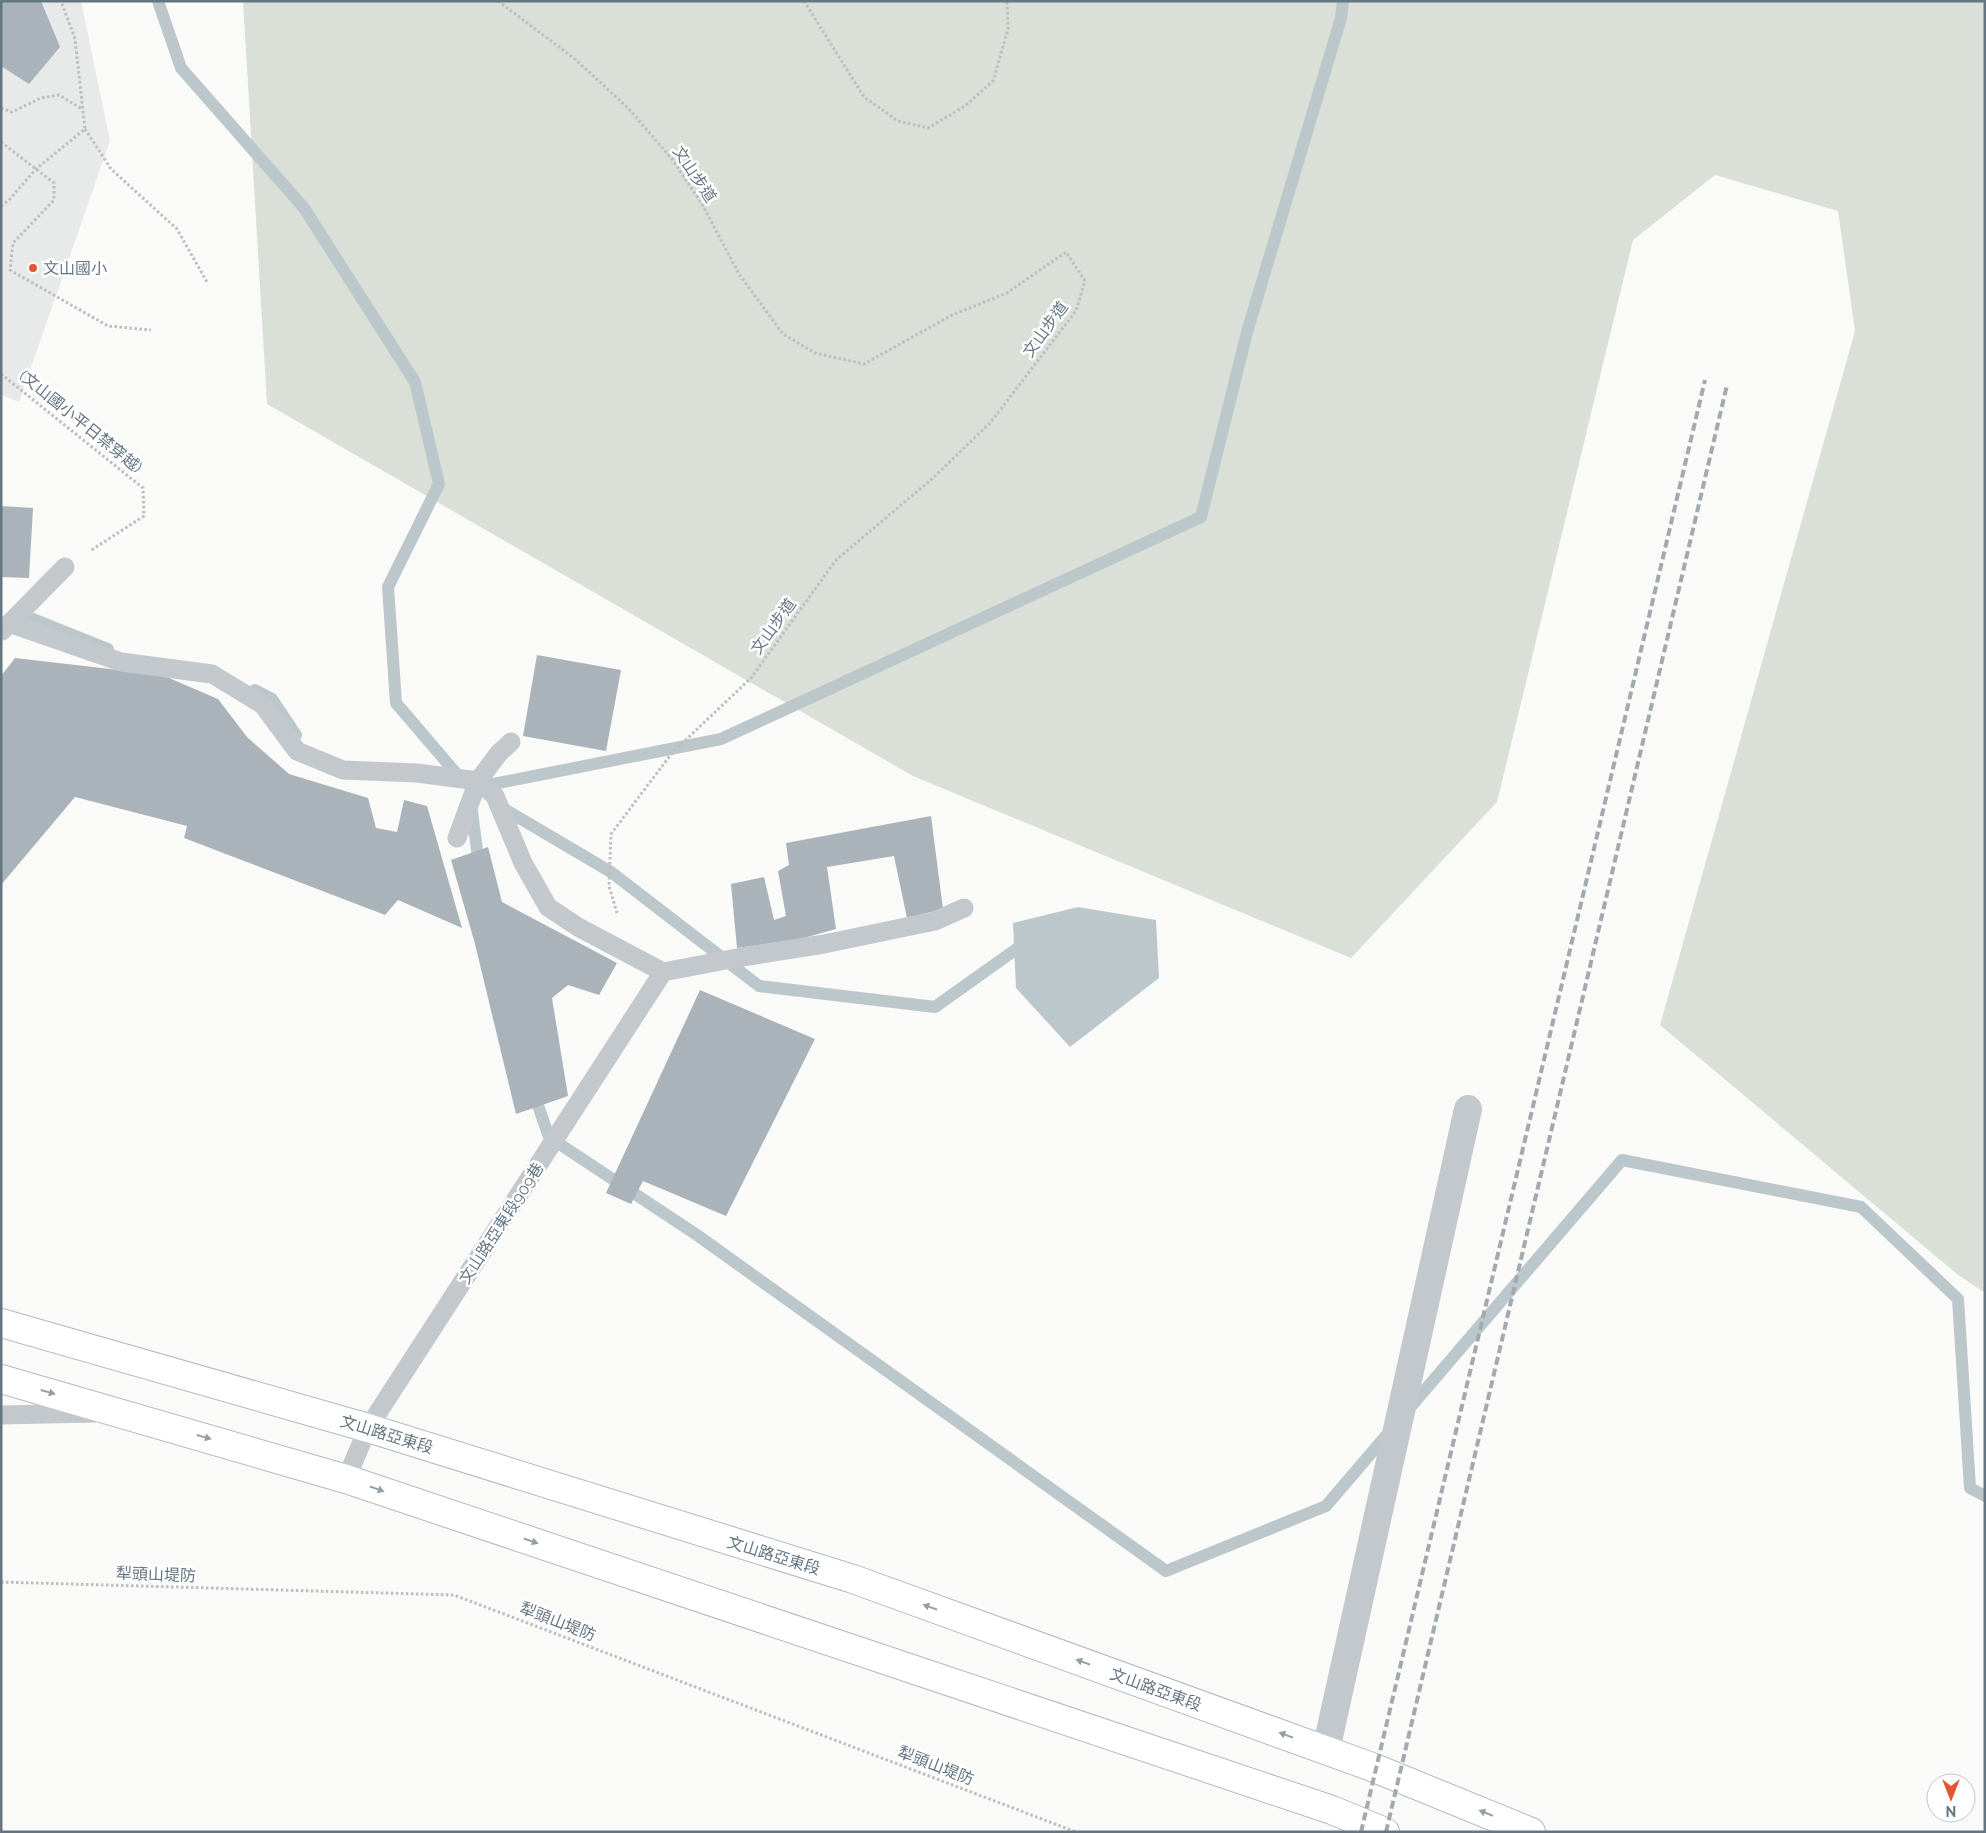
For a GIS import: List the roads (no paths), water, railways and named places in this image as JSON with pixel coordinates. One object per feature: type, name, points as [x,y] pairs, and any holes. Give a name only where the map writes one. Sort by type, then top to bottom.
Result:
[{"type":"main road","name":"文山路亞東段","points":[[1,1323],[368,1428],[853,1580],[1372,1767],[1531,1832]]},
{"type":"main road","points":[[1,1379],[346,1479],[1332,1810],[1386,1832]]},
{"type":"street","points":[[1326,1750],[1468,1109]]},
{"type":"lane","points":[[66,567],[5,628],[121,662],[212,674],[263,706],[298,751],[344,770],[417,773],[478,781],[495,796],[523,863],[548,906],[578,927],[663,972],[824,944],[935,921],[964,908]]},
{"type":"lane","points":[[457,838],[478,781],[498,753],[511,742]]},
{"type":"lane","name":"文山路亞東段909巷","points":[[346,1479],[368,1428],[663,972]]},
{"type":"lane","points":[[1,1415],[119,1412]]},
{"type":"waterway","points":[[158,1],[181,68],[304,208],[415,382],[439,484],[388,587],[396,703],[455,772]]},
{"type":"waterway","points":[[478,787],[721,739],[1201,517],[1247,332],[1341,18],[1343,1]]},
{"type":"waterway","points":[[33,619],[108,649]]},
{"type":"waterway","points":[[255,690],[272,699],[296,735]]},
{"type":"waterway","points":[[471,804],[479,866]]},
{"type":"waterway","points":[[499,806],[611,872],[759,986],[935,1007],[1018,948],[1030,947]]},
{"type":"waterway","points":[[533,1091],[549,1137],[697,1235],[1166,1571],[1326,1506],[1391,1430]]},
{"type":"waterway","points":[[1407,1411],[1622,1160],[1861,1207],[1958,1299],[1970,1488],[1985,1496]]},
{"type":"railway","points":[[1361,1832],[1705,380]]},
{"type":"railway","points":[[1386,1832],[1727,385]]},
{"type":"place","name":"文山國小","points":[[33,268]]}]
